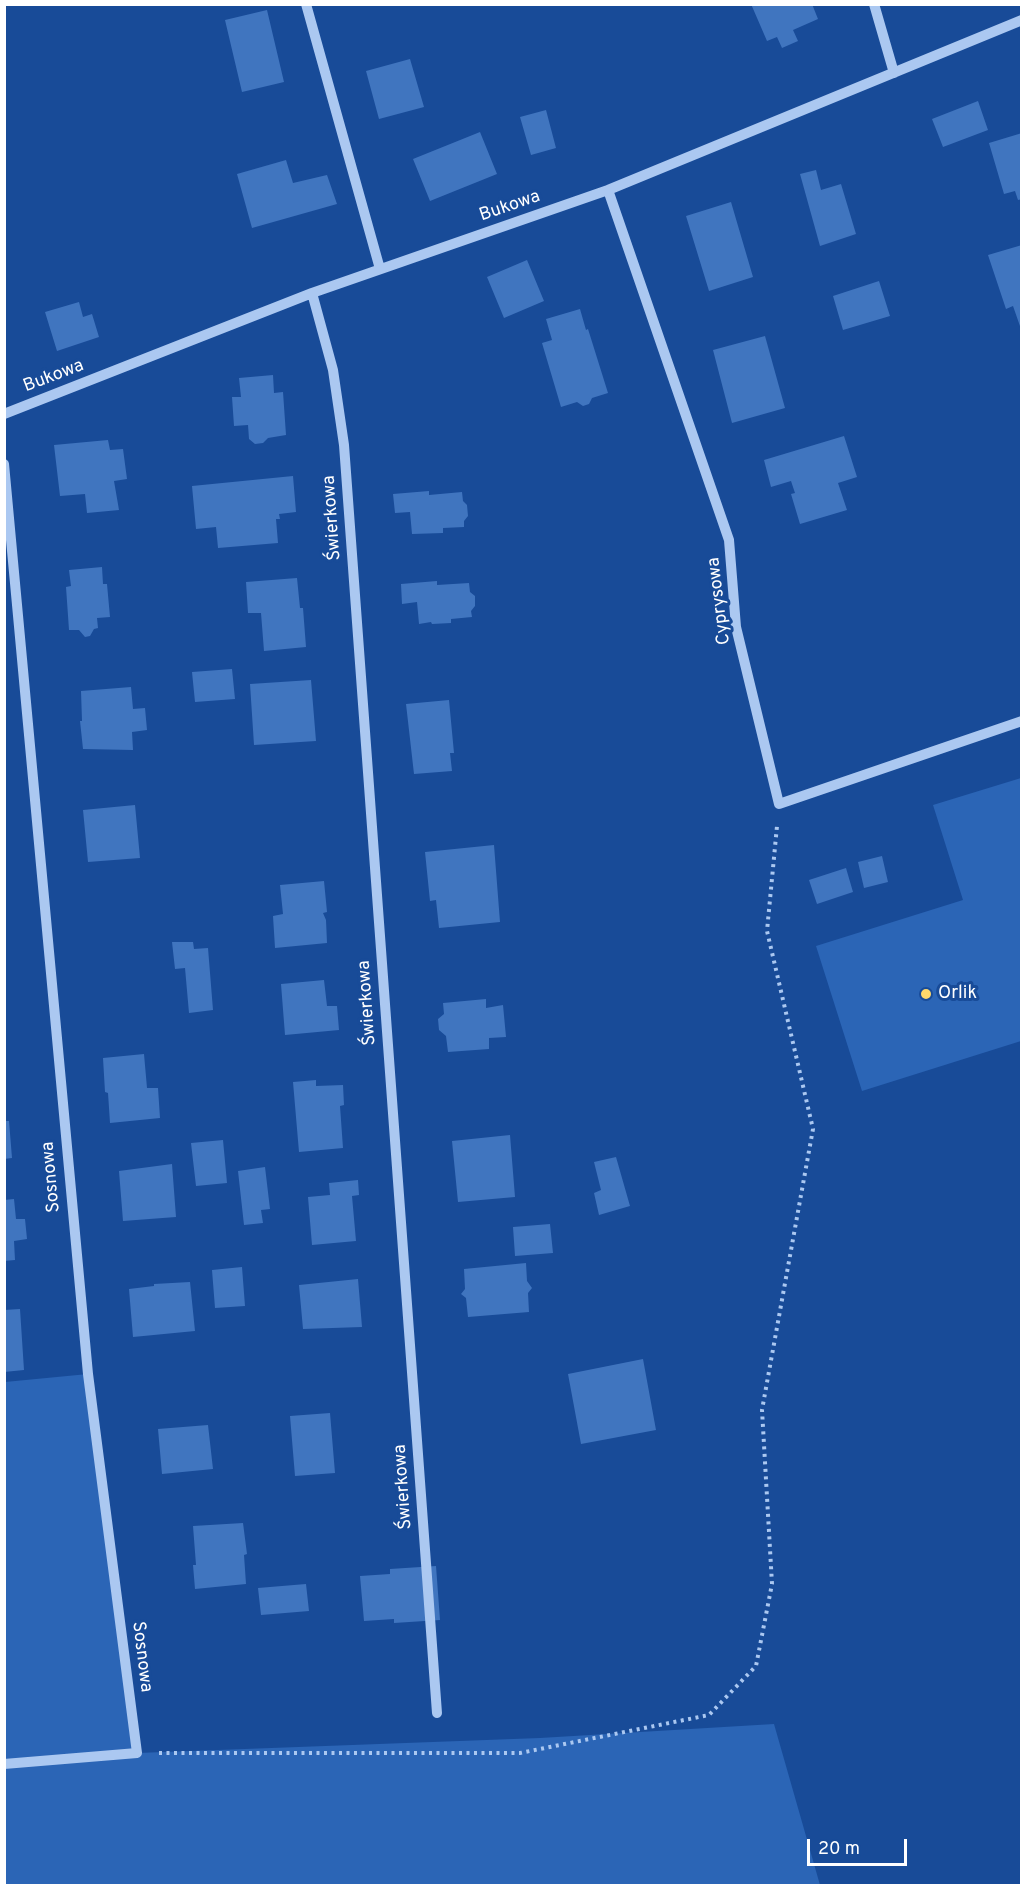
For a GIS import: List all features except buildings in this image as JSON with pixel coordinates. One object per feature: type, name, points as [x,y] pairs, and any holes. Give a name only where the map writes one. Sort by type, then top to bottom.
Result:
[{"type":"street","points":[[306,4],[380,269]]},
{"type":"street","points":[[874,4],[894,73]]},
{"type":"street","name":"Bukowa","points":[[4,414],[312,293],[608,190],[1022,20]]},
{"type":"street","name":"Cyprysowa","points":[[608,190],[729,540],[736,627],[779,804]]},
{"type":"street","name":"Świerkowa","points":[[312,293],[333,370],[344,445],[437,1713]]},
{"type":"street","name":"Sosnowa","points":[[4,465],[87,1363],[137,1753]]},
{"type":"street","points":[[779,804],[1022,720]]},
{"type":"street","points":[[4,1764],[137,1753]]},
{"type":"path","points":[[137,1753],[520,1753],[709,1715],[756,1666],[772,1584],[762,1410],[813,1130],[767,931],[779,804]]},
{"type":"shaded area","name":"Orlik","points":[[1021,778],[1021,1041],[862,1091],[816,946],[963,900],[933,805]]},
{"type":"shaded area","points":[[88,1374],[137,1753],[540,1738],[774,1724],[820,1885],[5,1886],[5,1382]]},
{"type":"place","name":"Orlik","points":[[926,994]]}]
